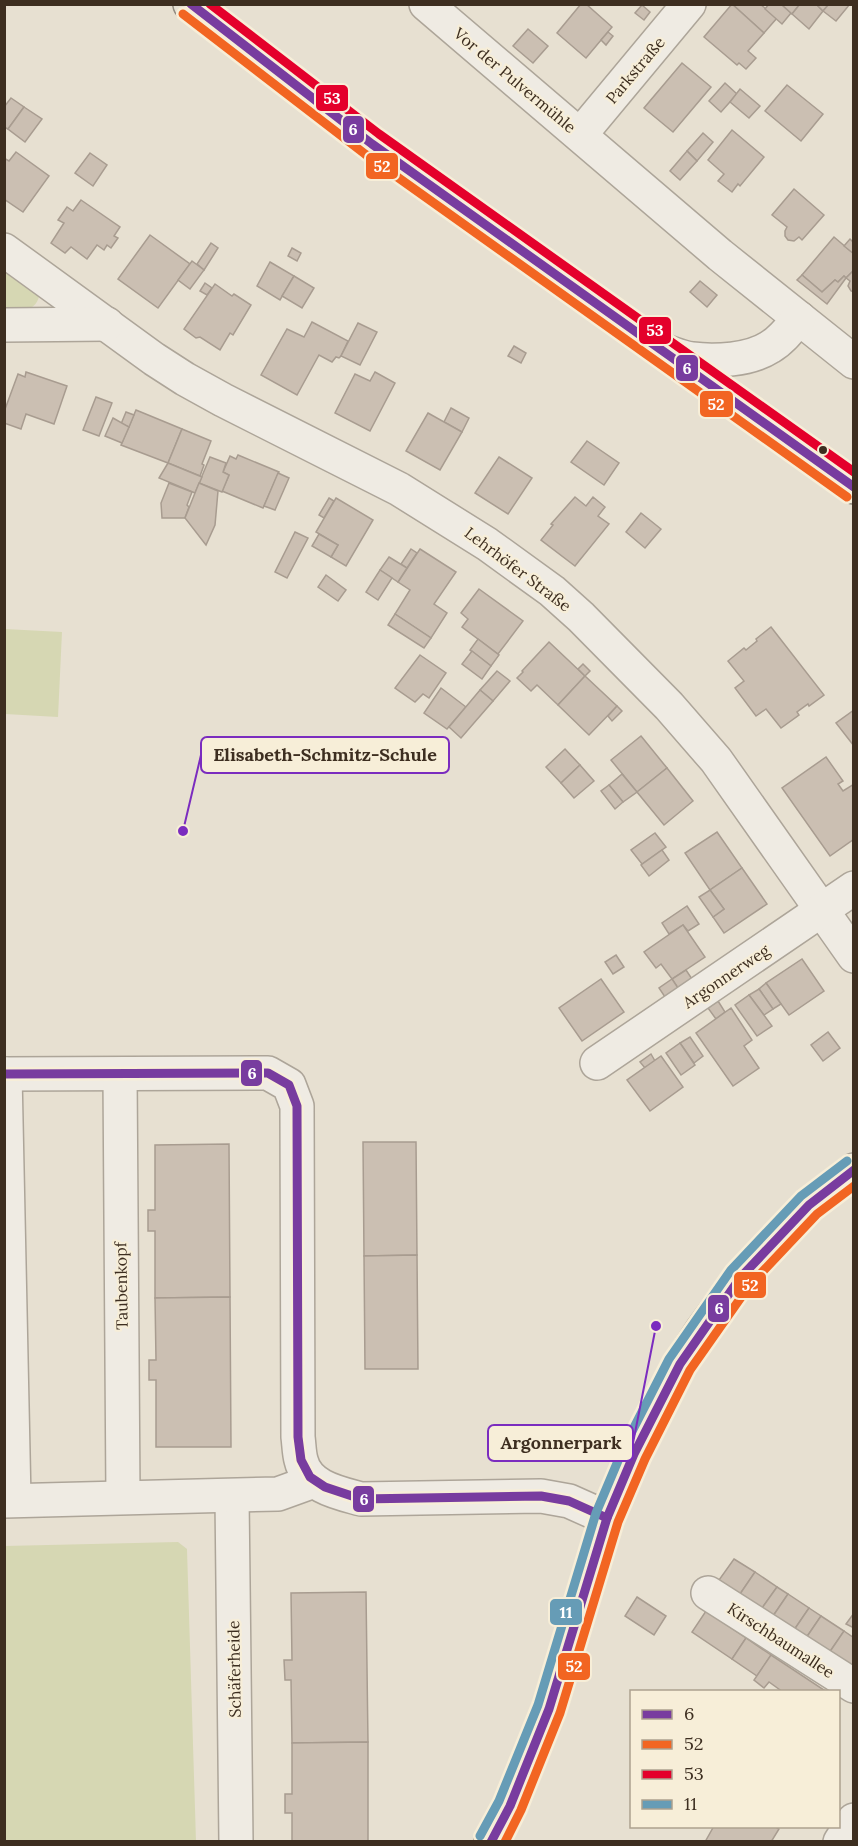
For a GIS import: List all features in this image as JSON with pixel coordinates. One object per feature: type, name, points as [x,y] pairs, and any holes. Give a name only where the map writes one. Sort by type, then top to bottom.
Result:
[{"type":"main road","points":[[190,4],[372,144],[854,488]]},
{"type":"street","name":"Vor der Pulvermühle","points":[[426,4],[720,255],[854,362]]},
{"type":"street","name":"Parkstraße","points":[[580,135],[689,4]]},
{"type":"street","name":"Lehrhöfer Straße","points":[[4,250],[154,359],[204,390],[366,471],[437,511],[552,591],[623,658],[716,760],[854,956]]},
{"type":"street","points":[[665,351],[690,359],[711,360],[751,355],[768,348],[784,336],[799,318]]},
{"type":"street","points":[[4,325],[107,324]]},
{"type":"street","name":"Argonnerweg","points":[[597,1063],[854,888]]},
{"type":"street","points":[[314,1481],[278,1494],[232,1497],[9,1500],[5,1074],[268,1073],[289,1085],[297,1106],[298,1437],[301,1462],[314,1481],[334,1492],[361,1499],[541,1496],[569,1501],[607,1518]]},
{"type":"street","name":"Taubenkopf","points":[[120,1074],[123,1497]]},
{"type":"street","points":[[491,1842],[510,1806],[549,1709],[607,1518],[634,1454],[680,1364],[740,1278],[809,1205],[854,1170]]},
{"type":"street","name":"Schäferheide","points":[[232,1497],[236,1842]]},
{"type":"street","name":"Kirschbaumallee","points":[[708,1593],[854,1686]]},
{"type":"street","points":[[840,1842],[854,1820]]},
{"type":"green space","points":[[5,262],[40,292],[36,304],[32,307],[5,311]]},
{"type":"green space","points":[[5,629],[62,632],[58,717],[5,714]]},
{"type":"green space","points":[[178,1542],[187,1549],[196,1841],[5,1841],[5,1546]]},
{"type":"building","points":[[581,4],[586,4],[612,27],[586,58],[557,33]]},
{"type":"building","points":[[732,4],[760,4],[777,18],[764,33]]},
{"type":"building","points":[[732,4],[764,33],[748,51],[756,58],[746,69],[739,63],[737,65],[704,37]]},
{"type":"building","points":[[769,4],[781,4],[791,13],[782,24],[765,9]]},
{"type":"building","points":[[781,4],[800,4],[792,14]]},
{"type":"building","points":[[800,4],[816,4],[823,11],[809,29],[792,14]]},
{"type":"building","points":[[816,4],[829,4],[823,11]]},
{"type":"building","points":[[829,4],[850,4],[836,21],[823,11]]},
{"type":"building","points":[[642,5],[650,12],[644,20],[635,13]]},
{"type":"building","points":[[528,29],[548,46],[533,63],[513,46]]},
{"type":"building","points":[[608,32],[613,36],[606,45],[601,40]]},
{"type":"building","points":[[682,63],[711,87],[673,132],[644,108]]},
{"type":"building","points":[[725,83],[737,94],[721,112],[709,101]]},
{"type":"building","points":[[787,85],[823,114],[801,141],[765,111]]},
{"type":"building","points":[[740,89],[760,106],[749,118],[730,102]]},
{"type":"building","points":[[11,98],[24,107],[8,129],[4,127],[4,107]]},
{"type":"building","points":[[24,107],[42,119],[25,142],[8,129]]},
{"type":"building","points":[[732,130],[764,157],[740,186],[738,184],[732,192],[718,181],[724,174],[708,160]]},
{"type":"building","points":[[703,133],[713,142],[697,161],[687,151]]},
{"type":"building","points":[[687,151],[697,161],[680,180],[670,171]]},
{"type":"building","points":[[16,152],[49,176],[23,212],[4,199],[4,158],[9,161]]},
{"type":"building","points":[[90,153],[107,165],[93,186],[75,173]]},
{"type":"building","points":[[794,189],[824,215],[802,240],[799,237],[794,241],[788,240],[785,236],[787,227],[772,215]]},
{"type":"building","points":[[81,200],[120,227],[114,236],[118,238],[111,248],[107,245],[104,250],[97,245],[87,259],[71,247],[65,253],[51,243],[64,223],[58,220],[67,207],[73,211]]},
{"type":"building","points":[[150,235],[190,264],[158,308],[118,279]]},
{"type":"building","points":[[834,237],[854,254],[854,270],[846,278],[844,276],[838,282],[835,280],[822,292],[802,275]]},
{"type":"building","points":[[850,239],[854,243],[854,254],[844,246]]},
{"type":"building","points":[[211,243],[218,248],[204,270],[197,264]]},
{"type":"building","points":[[292,248],[301,253],[297,261],[288,256]]},
{"type":"building","points":[[192,261],[204,270],[190,289],[178,280]]},
{"type":"building","points":[[270,262],[294,276],[280,300],[257,286]]},
{"type":"building","points":[[854,270],[854,292],[848,286],[850,281],[846,278]]},
{"type":"building","points":[[802,275],[822,292],[835,280],[838,282],[844,276],[846,278],[827,304],[797,280]]},
{"type":"building","points":[[294,276],[314,288],[302,308],[282,296]]},
{"type":"building","points":[[700,281],[717,295],[707,307],[690,292]]},
{"type":"building","points":[[205,283],[212,288],[207,295],[200,291]]},
{"type":"building","points":[[215,284],[251,305],[233,335],[230,333],[220,350],[184,329]]},
{"type":"building","points":[[312,322],[348,341],[341,356],[336,357],[332,362],[319,355],[297,395],[261,375],[287,329],[304,337]]},
{"type":"building","points":[[358,323],[377,332],[360,365],[341,356]]},
{"type":"building","points":[[514,346],[526,353],[521,363],[508,356]]},
{"type":"building","points":[[26,372],[67,386],[54,424],[26,414],[21,429],[4,423],[4,412],[18,374],[25,377]]},
{"type":"building","points":[[375,372],[395,383],[370,431],[335,413],[355,374],[370,381]]},
{"type":"building","points":[[96,397],[112,403],[99,436],[83,430]]},
{"type":"building","points":[[451,408],[469,418],[462,432],[444,422]]},
{"type":"building","points":[[136,410],[182,429],[168,463],[121,445]]},
{"type":"building","points":[[126,412],[134,415],[129,427],[121,424]]},
{"type":"building","points":[[428,413],[462,432],[440,470],[406,451]]},
{"type":"building","points":[[113,418],[129,427],[122,443],[105,436]]},
{"type":"building","points":[[182,429],[211,441],[200,476],[168,463]]},
{"type":"building","points":[[587,441],[619,463],[604,485],[571,462]]},
{"type":"building","points":[[238,455],[279,472],[263,508],[222,491],[229,475],[223,472],[230,456],[236,459]]},
{"type":"building","points":[[210,457],[226,463],[223,472],[229,475],[222,492],[199,483]]},
{"type":"building","points":[[499,457],[532,478],[508,514],[475,493]]},
{"type":"building","points":[[168,463],[202,477],[195,493],[159,478]]},
{"type":"building","points":[[278,473],[289,478],[275,510],[264,506]]},
{"type":"building","points":[[169,483],[192,492],[185,518],[162,518],[161,503]]},
{"type":"building","points":[[199,483],[218,491],[215,525],[206,545],[185,518]]},
{"type":"building","points":[[575,497],[586,506],[593,497],[605,507],[598,516],[609,524],[575,566],[541,540],[553,525],[551,524]]},
{"type":"building","points":[[329,498],[334,501],[324,518],[319,515]]},
{"type":"building","points":[[336,498],[373,520],[346,566],[331,557],[338,545],[316,532]]},
{"type":"building","points":[[641,513],[661,529],[645,548],[626,532]]},
{"type":"building","points":[[295,532],[308,538],[287,578],[275,572]]},
{"type":"building","points":[[319,534],[338,545],[331,557],[312,546]]},
{"type":"building","points":[[411,549],[417,553],[407,568],[401,564]]},
{"type":"building","points":[[420,549],[456,572],[434,604],[447,613],[431,638],[395,614],[410,590],[398,582]]},
{"type":"building","points":[[389,557],[407,568],[398,582],[380,570]]},
{"type":"building","points":[[380,570],[392,578],[378,600],[366,592]]},
{"type":"building","points":[[326,575],[346,590],[338,601],[318,587]]},
{"type":"building","points":[[479,589],[523,621],[498,654],[462,627],[468,619],[461,613]]},
{"type":"building","points":[[395,614],[431,638],[424,648],[388,625]]},
{"type":"building","points":[[771,627],[824,695],[797,712],[799,715],[781,728],[766,709],[756,716],[735,688],[744,681],[728,661],[744,648],[746,650]]},
{"type":"building","points":[[478,639],[499,655],[491,666],[470,650]]},
{"type":"building","points":[[549,642],[585,676],[558,705],[537,685],[531,691],[517,678]]},
{"type":"building","points":[[472,651],[491,666],[482,679],[462,664]]},
{"type":"building","points":[[420,655],[446,673],[429,698],[423,694],[415,702],[395,688]]},
{"type":"building","points":[[583,664],[590,671],[585,676],[578,669]]},
{"type":"building","points":[[497,671],[510,681],[493,701],[480,690]]},
{"type":"building","points":[[585,676],[617,706],[589,735],[558,705]]},
{"type":"building","points":[[441,688],[466,707],[447,729],[424,713]]},
{"type":"building","points":[[480,690],[493,701],[461,738],[449,727]]},
{"type":"building","points":[[617,706],[622,711],[612,721],[608,716]]},
{"type":"building","points":[[854,710],[854,746],[836,723]]},
{"type":"building","points":[[641,736],[667,768],[637,792],[611,760]]},
{"type":"building","points":[[565,749],[580,765],[561,783],[546,767]]},
{"type":"building","points":[[826,757],[843,781],[838,784],[843,791],[854,784],[854,839],[830,856],[782,788]]},
{"type":"building","points":[[580,765],[594,781],[574,798],[561,783]]},
{"type":"building","points":[[667,768],[693,801],[664,825],[637,792]]},
{"type":"building","points":[[622,774],[637,792],[623,802],[609,785]]},
{"type":"building","points":[[609,785],[623,802],[615,809],[601,791]]},
{"type":"building","points":[[717,832],[742,868],[710,890],[685,853]]},
{"type":"building","points":[[655,833],[666,847],[642,864],[631,850]]},
{"type":"building","points":[[662,850],[669,860],[649,876],[641,865]]},
{"type":"building","points":[[742,868],[767,904],[724,933],[713,917],[724,909],[710,890]]},
{"type":"building","points":[[710,890],[724,909],[713,917],[699,897]]},
{"type":"building","points":[[687,906],[699,924],[688,931],[683,925],[669,934],[662,923]]},
{"type":"building","points":[[683,925],[705,957],[672,979],[661,964],[656,968],[644,952]]},
{"type":"building","points":[[616,955],[624,967],[613,974],[605,962]]},
{"type":"building","points":[[802,959],[824,991],[789,1015],[766,983]]},
{"type":"building","points":[[686,970],[692,979],[678,988],[672,979]]},
{"type":"building","points":[[601,979],[624,1012],[582,1041],[559,1008]]},
{"type":"building","points":[[672,979],[678,988],[665,997],[659,988]]},
{"type":"building","points":[[766,983],[781,1004],[773,1009],[759,989]]},
{"type":"building","points":[[759,989],[773,1009],[764,1015],[749,995]]},
{"type":"building","points":[[749,995],[772,1026],[757,1036],[735,1005]]},
{"type":"building","points":[[718,1001],[725,1012],[716,1019],[708,1008]]},
{"type":"building","points":[[731,1008],[752,1040],[744,1046],[759,1068],[733,1086],[696,1033]]},
{"type":"building","points":[[828,1032],[840,1048],[823,1061],[811,1045]]},
{"type":"building","points":[[690,1037],[703,1056],[694,1063],[680,1043]]},
{"type":"building","points":[[680,1043],[695,1065],[681,1075],[666,1053]]},
{"type":"building","points":[[651,1054],[655,1061],[645,1068],[640,1062]]},
{"type":"building","points":[[661,1056],[683,1087],[650,1111],[627,1080]]},
{"type":"building","points":[[363,1142],[416,1142],[417,1255],[364,1256]]},
{"type":"building","points":[[229,1144],[230,1297],[155,1298],[155,1231],[148,1231],[148,1210],[155,1210],[155,1145]]},
{"type":"building","points":[[417,1255],[418,1369],[365,1369],[364,1256]]},
{"type":"building","points":[[230,1297],[231,1447],[156,1447],[156,1380],[149,1380],[149,1360],[156,1360],[155,1298]]},
{"type":"building","points":[[734,1559],[755,1572],[740,1594],[719,1580]]},
{"type":"building","points":[[755,1572],[777,1587],[762,1608],[740,1594]]},
{"type":"building","points":[[777,1587],[788,1594],[773,1616],[762,1608]]},
{"type":"building","points":[[366,1592],[368,1742],[292,1743],[291,1680],[285,1680],[284,1660],[292,1660],[291,1593]]},
{"type":"building","points":[[788,1594],[809,1608],[794,1630],[773,1616]]},
{"type":"building","points":[[637,1597],[666,1616],[654,1635],[625,1616]]},
{"type":"building","points":[[809,1608],[821,1616],[806,1638],[794,1630]]},
{"type":"building","points":[[706,1611],[746,1638],[732,1659],[692,1632]]},
{"type":"building","points":[[854,1613],[854,1628],[846,1624]]},
{"type":"building","points":[[821,1616],[844,1631],[829,1653],[806,1638]]},
{"type":"building","points":[[844,1631],[854,1638],[854,1669],[829,1653]]},
{"type":"building","points":[[746,1638],[771,1655],[757,1676],[732,1659]]},
{"type":"building","points":[[771,1655],[824,1690],[780,1690],[769,1682],[764,1688],[754,1680]]},
{"type":"building","points":[[368,1742],[368,1842],[292,1842],[292,1813],[285,1813],[285,1794],[292,1794],[292,1743]]},
{"type":"building","points":[[713,1828],[779,1829],[771,1842],[705,1842]]},
{"type":"transit line","name":"6","points":[[191,4],[372,144],[854,487]]},
{"type":"transit line","name":"53","points":[[210,4],[379,134],[854,472]]},
{"type":"transit line","name":"52","points":[[183,14],[365,154],[847,497]]},
{"type":"transit line","name":"6","points":[[4,1074],[268,1073],[289,1085],[297,1106],[298,1437],[301,1460],[310,1477],[325,1487],[361,1499],[541,1496],[569,1501],[607,1518]]},
{"type":"transit line","name":"11","points":[[480,1836],[499,1801],[538,1705],[596,1513],[623,1449],[669,1359],[731,1270],[801,1196],[847,1161]]},
{"type":"transit line","name":"6","points":[[491,1842],[510,1806],[549,1709],[607,1518],[634,1454],[680,1364],[740,1278],[809,1205],[854,1170]]},
{"type":"transit line","name":"52","points":[[505,1842],[521,1810],[560,1713],[618,1522],[645,1459],[690,1370],[749,1286],[817,1214],[854,1186]]},
{"type":"place","name":"Elisabeth-Schmitz-Schule","points":[[183,831]]},
{"type":"place","name":"Argonnerpark","points":[[656,1326]]}]
